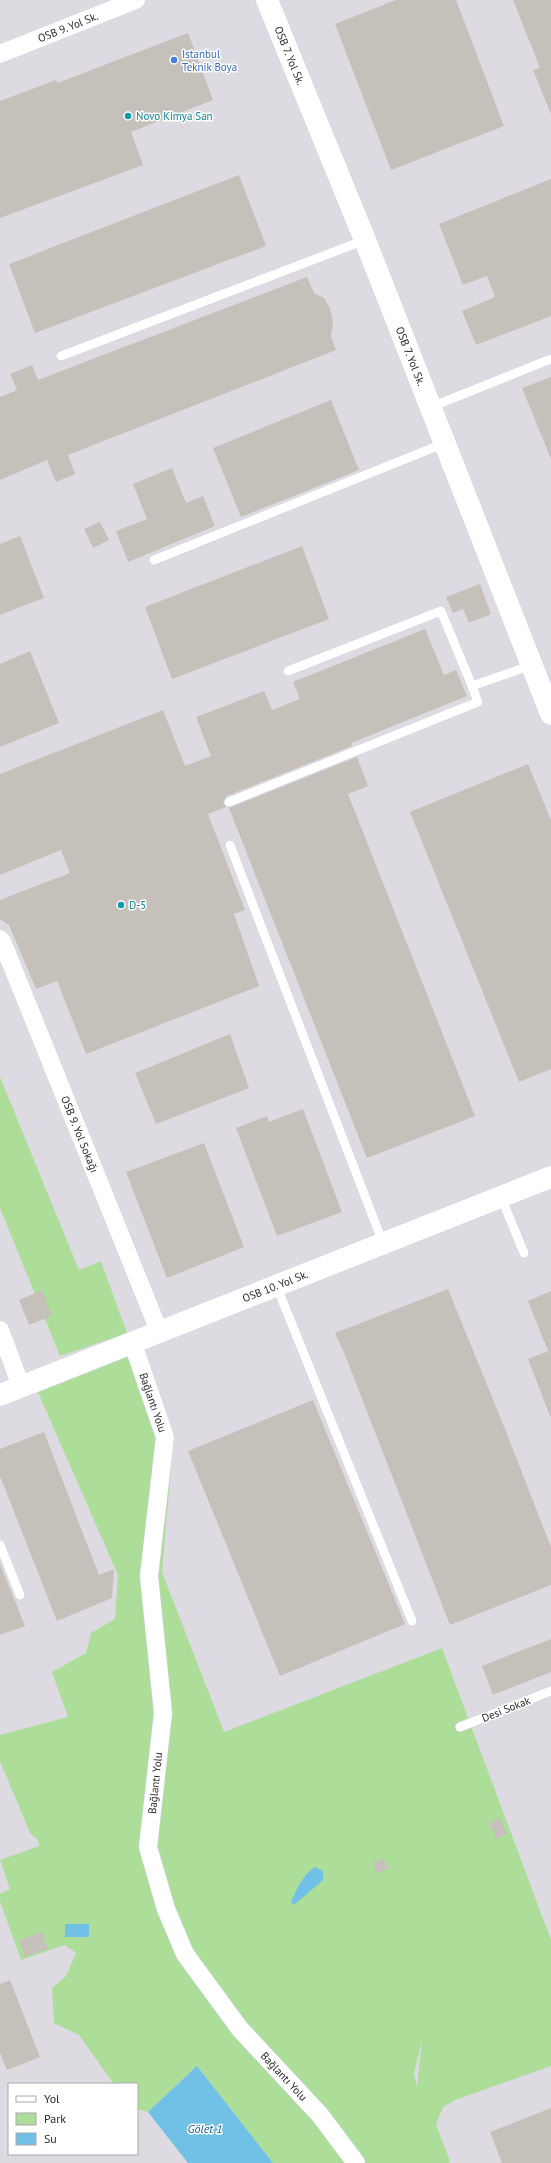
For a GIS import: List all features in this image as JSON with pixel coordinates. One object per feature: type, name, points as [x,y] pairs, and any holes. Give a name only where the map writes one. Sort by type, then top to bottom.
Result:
[{"type":"street","name":"OSB 9. Yol Sk.","points":[[0,54],[136,0]]},
{"type":"street","name":"OSB 7. Yol Sk.","points":[[267,0],[365,240],[551,714]]},
{"type":"street","name":"OSB 9. Yol Sokağı","points":[[0,939],[159,1331]]},
{"type":"street","name":"OSB 10. Yol Sk.","points":[[0,1395],[551,1177]]},
{"type":"street","points":[[0,1330],[21,1386]]},
{"type":"street","name":"Bağlantı Yolu","points":[[132,1342],[165,1437],[149,1576],[163,1713],[148,1847],[166,1909],[185,1954],[240,2029],[320,2115],[356,2163]]},
{"type":"lane","points":[[61,356],[365,240]]},
{"type":"lane","points":[[431,407],[551,359]]},
{"type":"lane","points":[[154,560],[445,443]]},
{"type":"lane","points":[[229,802],[478,702],[440,611],[288,670]]},
{"type":"lane","points":[[472,686],[532,665]]},
{"type":"lane","points":[[230,845],[383,1243]]},
{"type":"lane","points":[[500,1197],[524,1253]]},
{"type":"lane","points":[[276,1285],[412,1621]]},
{"type":"lane","points":[[0,1545],[20,1595]]},
{"type":"lane","name":"Desi Sokak","points":[[460,1727],[551,1691]]},
{"type":"shaded area","points":[[0,0],[551,0],[551,2163],[0,2163]]},
{"type":"green space","points":[[0,1077],[79,1270],[101,1261],[127,1333],[60,1356],[0,1208]]},
{"type":"green space","points":[[124,1354],[146,1359],[174,1434],[162,1572],[224,1732],[442,1648],[551,1940],[551,2066],[455,2100],[443,2107],[436,2125],[450,2161],[448,2163],[273,2163],[197,2066],[148,2112],[138,2109],[138,2083],[113,2083],[79,2035],[54,2023],[52,1988],[66,1976],[76,1953],[65,1945],[21,1960],[0,1901],[0,1894],[10,1889],[0,1860],[39,1846],[38,1840],[30,1833],[0,1761],[0,1735],[68,1717],[52,1672],[86,1653],[91,1633],[115,1619],[118,1575],[37,1390]],"holes":[[[422,2040],[417,2087],[414,2074]]]},
{"type":"water","points":[[315,1867],[323,1871],[323,1880],[294,1905],[291,1902],[300,1883],[310,1870]]},
{"type":"water","points":[[65,1924],[89,1924],[89,1937],[65,1937]]},
{"type":"water","name":"Gölet 1","points":[[197,2066],[273,2163],[188,2163],[148,2112]]},
{"type":"building","points":[[396,0],[456,0],[504,126],[391,170],[335,24]]},
{"type":"building","points":[[513,0],[551,0],[551,114],[533,70],[540,68]]},
{"type":"building","points":[[188,33],[213,100],[131,132],[143,165],[0,218],[0,101],[56,80],[57,83]]},
{"type":"building","points":[[239,175],[266,246],[35,333],[9,264]]},
{"type":"building","points":[[551,179],[551,316],[476,345],[462,311],[495,297],[487,276],[463,285],[439,224]]},
{"type":"building","points":[[307,277],[314,293],[324,298],[330,308],[333,322],[331,336],[336,350],[68,455],[75,474],[56,482],[47,460],[0,480],[0,397],[17,390],[10,374],[32,365],[38,380]]},
{"type":"building","points":[[551,377],[551,459],[522,388]]},
{"type":"building","points":[[331,400],[359,470],[241,517],[213,448]]},
{"type":"building","points":[[172,468],[186,503],[203,496],[215,526],[128,562],[116,531],[147,519],[133,484]]},
{"type":"building","points":[[100,522],[109,540],[93,548],[84,529]]},
{"type":"building","points":[[20,536],[44,598],[0,615],[0,544]]},
{"type":"building","points":[[302,546],[329,619],[172,679],[145,607]]},
{"type":"building","points":[[480,584],[491,614],[469,623],[463,609],[453,613],[446,597]]},
{"type":"building","points":[[425,629],[444,675],[456,670],[467,696],[351,743],[352,746],[227,796],[223,802],[226,807],[208,814],[245,910],[234,914],[259,986],[86,1054],[57,981],[36,989],[9,925],[0,919],[0,900],[70,873],[61,850],[0,875],[0,774],[163,710],[185,766],[211,756],[196,717],[264,691],[272,710],[300,699],[293,682]]},
{"type":"building","points":[[30,651],[59,723],[0,747],[0,664]]},
{"type":"building","points":[[357,757],[368,786],[348,794],[475,1116],[367,1158],[229,808]]},
{"type":"building","points":[[528,764],[551,820],[551,1069],[519,1082],[410,812]]},
{"type":"building","points":[[230,1034],[249,1088],[156,1124],[135,1073]]},
{"type":"building","points":[[303,1109],[342,1212],[277,1236],[236,1128],[267,1116],[269,1122]]},
{"type":"building","points":[[204,1143],[244,1247],[167,1278],[126,1172]]},
{"type":"building","points":[[448,1289],[551,1547],[551,1585],[450,1625],[347,1360],[335,1333]]},
{"type":"building","points":[[42,1290],[52,1316],[29,1325],[19,1300]]},
{"type":"building","points":[[551,1291],[550,1416],[528,1359],[548,1351],[528,1301]]},
{"type":"building","points":[[313,1400],[405,1624],[280,1676],[188,1451]]},
{"type":"building","points":[[44,1432],[99,1575],[114,1569],[112,1598],[57,1621],[0,1476],[0,1449]]},
{"type":"building","points":[[0,1564],[25,1626],[0,1635]]},
{"type":"building","points":[[551,1639],[551,1672],[493,1695],[482,1666]]},
{"type":"building","points":[[500,1818],[507,1834],[496,1839],[489,1822]]},
{"type":"building","points":[[384,1858],[388,1869],[377,1874],[372,1863]]},
{"type":"building","points":[[42,1932],[48,1949],[25,1957],[19,1940]]},
{"type":"building","points":[[10,1980],[40,2057],[7,2070],[0,2053],[0,1984]]},
{"type":"building","points":[[551,2108],[551,2163],[502,2163],[490,2132]]},
{"type":"place","name":"Istanbul Teknik Boya","points":[[174,60]]},
{"type":"place","name":"Novo Kimya San","points":[[128,116]]},
{"type":"place","name":"D-5","points":[[121,905]]}]
